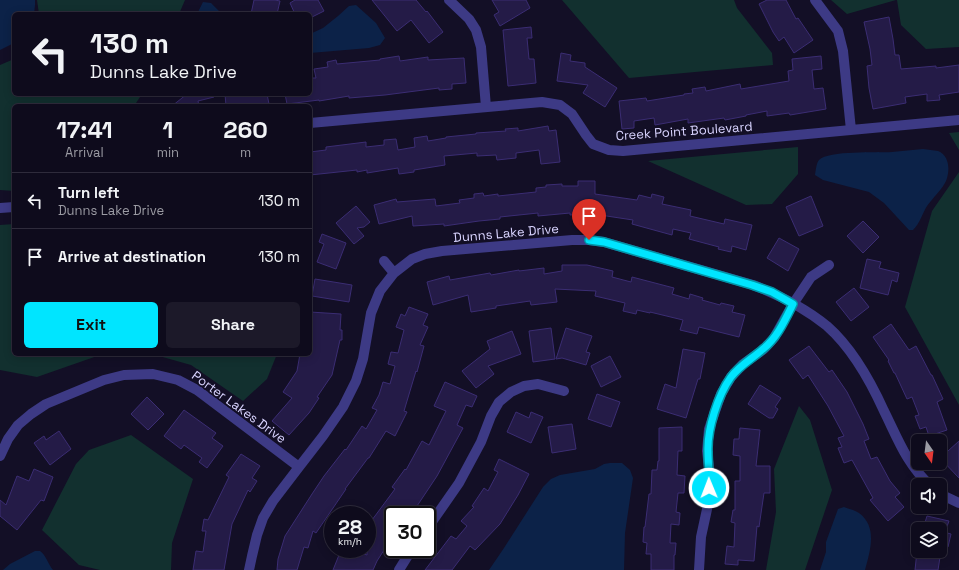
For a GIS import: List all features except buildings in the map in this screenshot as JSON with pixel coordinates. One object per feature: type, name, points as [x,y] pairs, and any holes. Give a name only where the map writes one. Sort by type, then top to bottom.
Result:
[{"type":"street","points":[[449,0],[469,19],[476,30],[481,47],[486,107]]},
{"type":"street","points":[[815,0],[838,31],[843,51],[851,130]]},
{"type":"street","name":"Creek Point Boulevard","points":[[312,124],[542,102],[560,105],[572,114],[593,144],[609,150],[623,151],[959,120]]},
{"type":"street","points":[[0,208],[12,207]]},
{"type":"street","name":"Dunns Lake Drive","points":[[250,570],[256,535],[263,518],[343,407],[356,381],[363,359],[371,313],[380,291],[394,273],[412,259],[426,254],[442,251],[557,241],[589,240],[604,242],[772,292],[811,314],[827,326],[845,345],[865,372],[876,392],[902,450],[921,478]]},
{"type":"street","points":[[384,261],[394,273]]},
{"type":"street","points":[[699,570],[701,537],[709,500],[710,477],[708,451],[710,429],[721,394],[731,377],[743,364],[764,349],[774,338],[793,304],[811,277],[829,265]]},
{"type":"street","name":"Porter Lakes Drive","points":[[0,456],[8,439],[18,425],[30,414],[46,404],[104,380],[124,375],[153,374],[178,380],[197,390],[299,467]]},
{"type":"street","points":[[436,516],[459,483],[482,442],[491,416],[499,402],[511,392],[524,386],[538,384],[564,392]]},
{"type":"street","points":[[947,497],[959,503]]},
{"type":"street","points":[[399,570],[406,558]]},
{"type":"green space","points":[[37,0],[185,0],[180,12],[39,12]]},
{"type":"green space","points":[[562,0],[734,0],[737,8],[772,53],[773,65],[629,78]]},
{"type":"green space","points":[[831,0],[896,0],[847,14]]},
{"type":"green space","points":[[897,0],[959,0],[959,47],[926,49],[901,25]]},
{"type":"green space","points":[[12,60],[12,96],[141,96],[135,104],[12,104],[12,191],[0,190],[0,65]]},
{"type":"green space","points":[[959,132],[959,150],[949,133]]},
{"type":"green space","points":[[798,147],[798,174],[772,204],[746,205],[648,161]]},
{"type":"green space","points":[[959,172],[959,405],[905,307],[932,211]]},
{"type":"green space","points":[[12,224],[12,356],[97,356],[37,377],[0,370],[0,225]]},
{"type":"green space","points":[[159,356],[276,356],[267,379],[243,401],[191,365]]},
{"type":"green space","points":[[799,406],[810,420],[832,490],[805,570],[766,570],[776,512],[774,469]]},
{"type":"green space","points":[[131,435],[193,479],[172,543],[171,570],[100,570],[79,565],[42,530],[76,464],[89,450]]},
{"type":"water","points":[[0,0],[35,0],[34,12],[12,12],[12,44],[0,50]]},
{"type":"water","points":[[203,2],[211,3],[220,12],[198,12]]},
{"type":"water","points":[[356,5],[376,23],[385,38],[380,45],[369,48],[312,53],[312,33],[323,28],[349,6]]},
{"type":"water","points":[[923,149],[942,153],[947,160],[948,173],[945,184],[927,206],[913,230],[909,230],[884,203],[869,192],[823,180],[815,175],[819,160],[824,157],[843,153],[892,152]]},
{"type":"water","points":[[622,463],[630,470],[633,478],[625,533],[624,570],[489,570],[543,487],[551,479],[560,475],[595,469],[604,464]]},
{"type":"water","points":[[844,507],[859,513],[869,525],[871,540],[865,570],[820,570],[826,552],[826,542],[838,509]]},
{"type":"water","points":[[35,551],[40,551],[42,553],[53,570],[3,570],[10,564]]},
{"type":"route","points":[[589,240],[604,242],[752,285],[772,292],[793,304],[774,338],[764,349],[743,364],[731,377],[721,394],[710,429],[708,451],[710,477],[709,488]]}]
